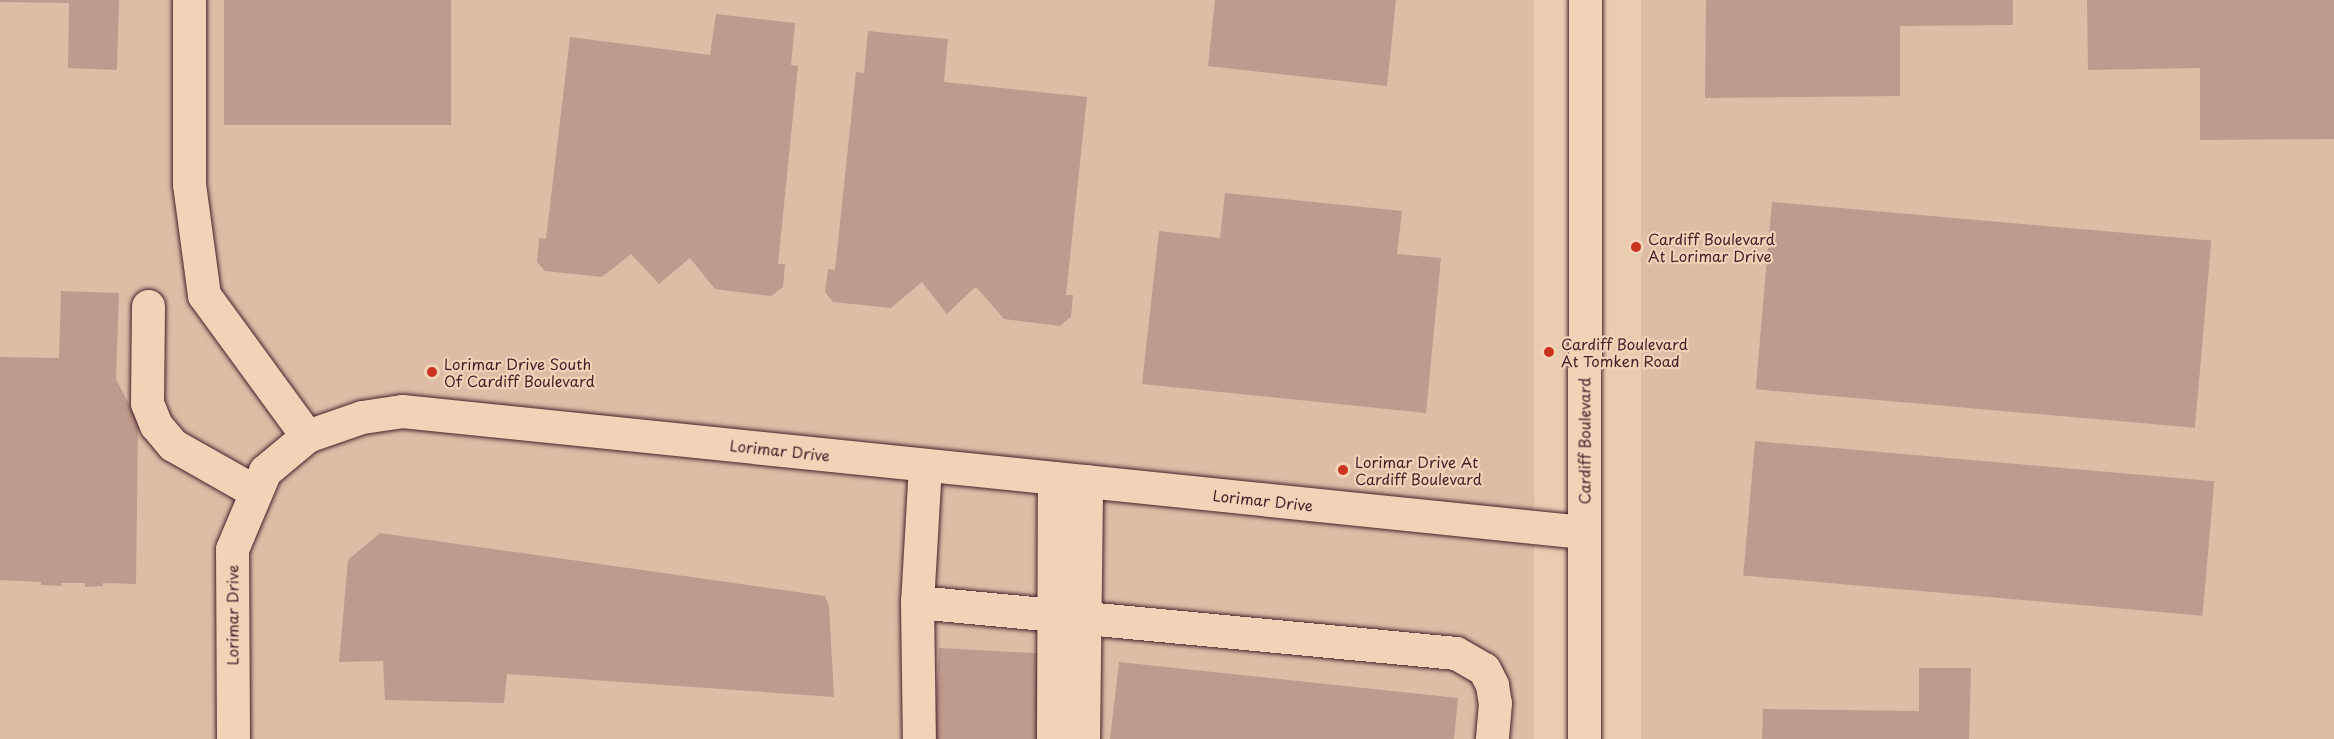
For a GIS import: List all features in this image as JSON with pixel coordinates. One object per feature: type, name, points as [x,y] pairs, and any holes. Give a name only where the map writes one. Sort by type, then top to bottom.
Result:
[{"type":"street","points":[[189,0],[189,184],[204,295],[307,436]]},
{"type":"street","name":"Cardiff Boulevard","points":[[1584,739],[1585,0]]},
{"type":"street","points":[[148,306],[147,403],[156,425],[173,445],[256,492]]},
{"type":"street","name":"Lorimar Drive","points":[[233,739],[232,549],[265,471],[307,436],[362,417],[402,411],[1583,532]]},
{"type":"street","points":[[920,739],[917,602],[925,465]]},
{"type":"street","points":[[1053,739],[1054,478]]},
{"type":"street","points":[[1083,739],[1086,481]]},
{"type":"street","points":[[917,602],[1456,652],[1484,669],[1492,685],[1495,703],[1492,739]]},
{"type":"shaded area","points":[[0,0],[1534,0],[1534,739],[0,739]]},
{"type":"shaded area","points":[[1641,0],[2334,0],[2334,739],[1641,739]]},
{"type":"building","points":[[0,0],[119,0],[117,70],[68,68],[69,3],[0,2]]},
{"type":"building","points":[[224,0],[451,0],[451,125],[224,125]]},
{"type":"building","points":[[1215,0],[1396,0],[1387,86],[1208,66]]},
{"type":"building","points":[[1706,0],[2013,0],[2013,25],[1900,26],[1900,96],[1705,98]]},
{"type":"building","points":[[2087,0],[2334,0],[2334,139],[2200,140],[2200,68],[2088,70]]},
{"type":"building","points":[[716,14],[795,23],[791,65],[798,66],[778,264],[785,264],[783,287],[771,296],[715,289],[690,258],[659,284],[631,254],[602,277],[545,271],[537,262],[539,238],[546,239],[570,37],[710,55]]},
{"type":"building","points":[[868,31],[948,39],[944,82],[1087,97],[1066,295],[1073,295],[1071,317],[1060,326],[1004,319],[977,288],[974,288],[947,314],[922,282],[891,308],[833,302],[825,292],[828,269],[835,270],[856,72],[864,73]]},
{"type":"building","points":[[1225,193],[1402,211],[1397,254],[1441,258],[1426,413],[1142,384],[1159,231],[1220,238]]},
{"type":"building","points":[[1772,202],[2211,240],[2195,428],[1756,389]]},
{"type":"building","points":[[61,291],[119,293],[116,379],[138,422],[136,584],[103,583],[103,586],[85,587],[85,583],[61,583],[62,586],[41,585],[41,582],[0,580],[0,357],[59,358]]},
{"type":"building","points":[[1755,441],[2214,481],[2202,616],[1743,575]]},
{"type":"building","points":[[380,533],[825,596],[829,606],[834,697],[507,674],[504,703],[385,700],[383,661],[339,662],[348,560]]},
{"type":"building","points":[[939,648],[1042,653],[1037,739],[934,739]]},
{"type":"building","points":[[1119,662],[1458,698],[1454,739],[1110,739]]},
{"type":"building","points":[[1919,668],[1971,668],[1969,739],[1762,739],[1763,709],[1919,711]]},
{"type":"place","name":"Cardiff Boulevard At Lorimar Drive","points":[[1636,247]]},
{"type":"place","name":"Cardiff Boulevard At Tomken Road","points":[[1549,352]]},
{"type":"place","name":"Lorimar Drive South Of Cardiff Boulevard","points":[[432,372]]},
{"type":"place","name":"Lorimar Drive At Cardiff Boulevard","points":[[1343,470]]}]
